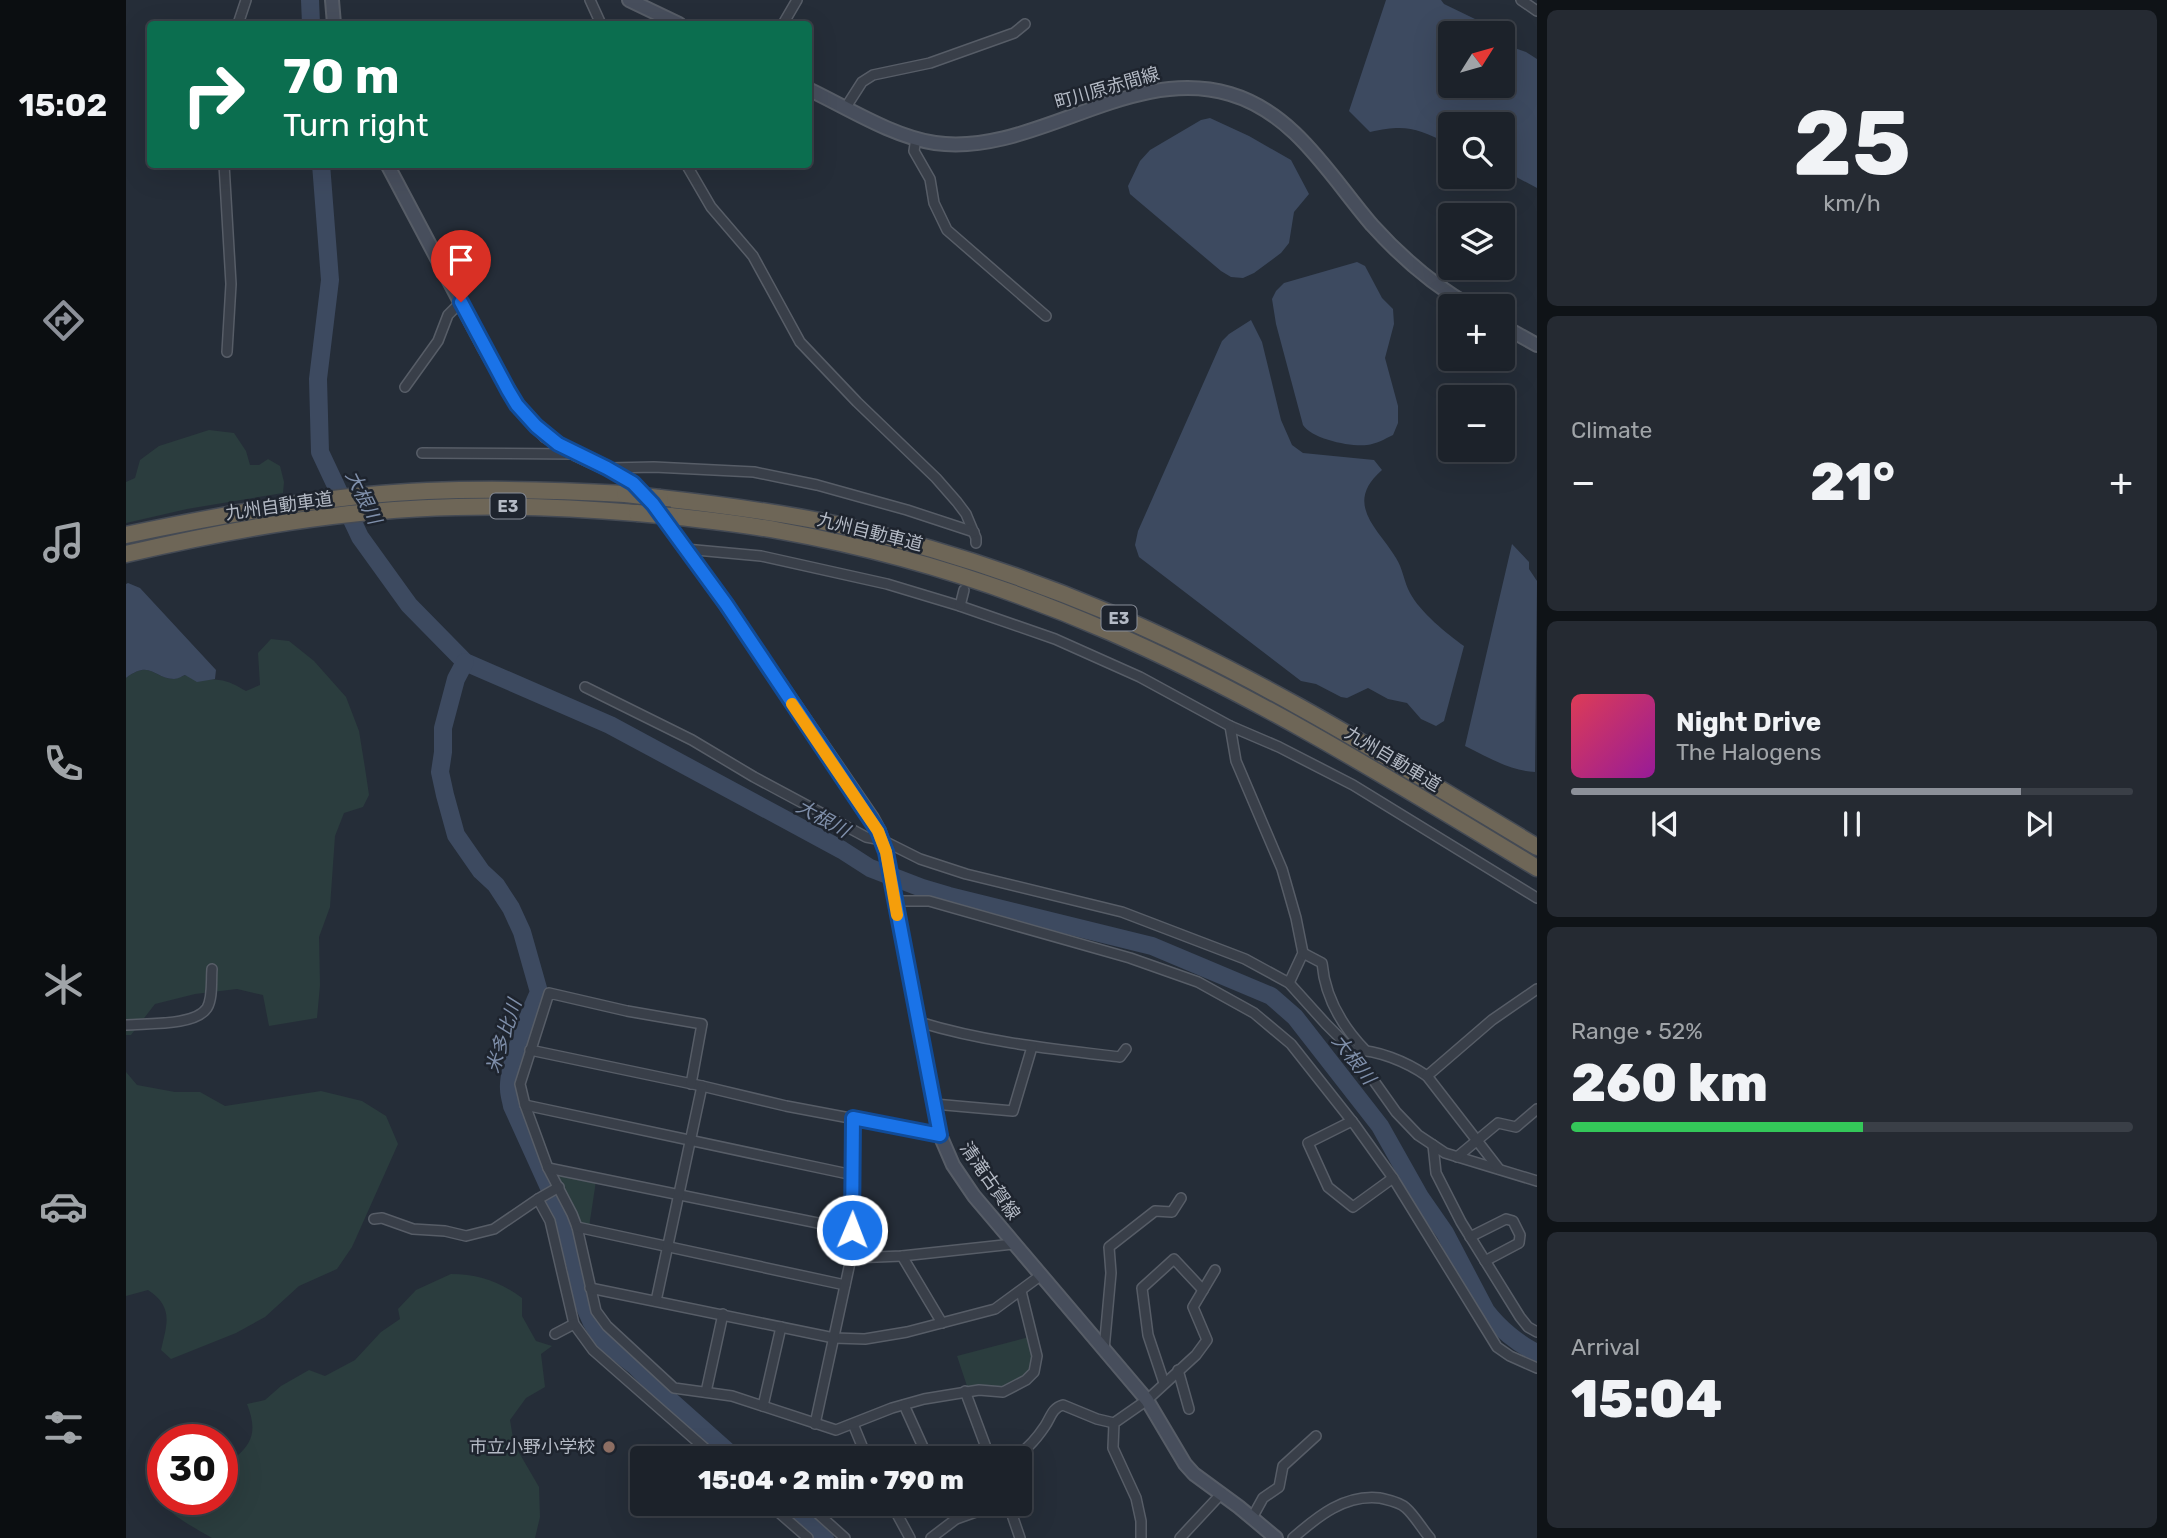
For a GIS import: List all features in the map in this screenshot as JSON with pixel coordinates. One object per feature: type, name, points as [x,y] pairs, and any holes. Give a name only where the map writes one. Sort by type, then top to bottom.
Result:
[{"type":"highway","name":"九州自動車道","points":[[126,535],[246,510],[299,503],[447,490],[531,489],[660,498],[776,514],[883,536],[1026,580],[1111,614],[1269,691],[1537,847]]},
{"type":"highway","name":"九州自動車道","points":[[126,554],[253,527],[379,511],[454,507],[530,506],[637,513],[781,531],[893,557],[1025,598],[1110,632],[1188,669],[1327,743],[1537,868]]},
{"type":"main road","points":[[332,0],[334,21]]},
{"type":"main road","points":[[629,0],[673,21]]},
{"type":"main road","name":"町川原赤間線","points":[[812,91],[916,138],[957,144],[1029,130],[1140,93],[1168,88],[1213,89],[1233,94],[1264,109],[1290,129],[1393,246],[1452,294]]},
{"type":"main road","name":"清滝古賀線","points":[[389,168],[517,405],[546,436],[633,483],[653,504],[726,604],[872,818],[884,846],[940,1135],[953,1165],[1013,1244],[1147,1400],[1185,1464],[1276,1538]]},
{"type":"main road","points":[[1515,333],[1537,345]]},
{"type":"street","points":[[239,21],[246,0]]},
{"type":"street","points":[[590,0],[600,21]]},
{"type":"street","points":[[785,21],[797,0]]},
{"type":"street","points":[[1521,0],[1537,11]]},
{"type":"street","points":[[846,107],[862,82],[873,75],[930,63],[1014,33],[1025,24]]},
{"type":"street","points":[[916,138],[914,151],[930,179],[934,203],[947,230],[1046,316]]},
{"type":"street","points":[[224,168],[231,284],[228,352]]},
{"type":"street","points":[[688,168],[711,207],[758,265],[800,342],[857,402],[936,478],[966,514],[976,543]]},
{"type":"street","points":[[405,387],[438,341],[448,315],[461,302]]},
{"type":"street","points":[[422,453],[576,454]]},
{"type":"street","points":[[607,468],[654,467],[754,472],[817,485],[974,532]]},
{"type":"street","points":[[685,549],[761,556],[887,584],[1055,639],[1140,677],[1230,726],[1279,747],[1353,785],[1537,898]]},
{"type":"street","points":[[960,606],[964,590]]},
{"type":"street","points":[[584,687],[692,740],[884,846],[966,874],[1122,912],[1245,959],[1289,983],[1352,1050],[1396,1112],[1418,1135],[1445,1153],[1537,1181]]},
{"type":"street","points":[[1230,726],[1236,761],[1282,869],[1303,953],[1289,983]]},
{"type":"street","points":[[895,901],[929,901],[1130,958],[1198,982],[1254,1013],[1291,1044],[1352,1121],[1393,1178],[1497,1347],[1510,1356],[1537,1367]]},
{"type":"street","points":[[1303,953],[1322,963],[1324,981],[1336,1012],[1353,1037],[1365,1049],[1427,1076],[1500,1170]]},
{"type":"street","points":[[126,1024],[194,1018],[206,1009],[210,1000],[212,969]]},
{"type":"street","points":[[1427,1076],[1492,1020],[1537,989]]},
{"type":"street","points":[[691,1084],[702,1024],[627,1011],[549,993],[520,1084],[548,1168],[577,1227],[596,1311],[607,1326],[674,1388],[732,1396],[836,1430],[904,1405],[965,1391],[1003,1392],[1026,1380],[1034,1372],[1037,1356],[1021,1291]]},
{"type":"street","points":[[919,1022],[948,1031],[1032,1046],[1120,1057],[1126,1049]]},
{"type":"street","points":[[934,1104],[1013,1111],[1032,1046]]},
{"type":"street","points":[[1352,1050],[1365,1049]]},
{"type":"street","points":[[530,1050],[702,1086],[786,1107],[940,1135]]},
{"type":"street","points":[[656,1301],[702,1086]]},
{"type":"street","points":[[526,1105],[853,1175]]},
{"type":"street","points":[[1457,1157],[1498,1124],[1516,1127],[1537,1109]]},
{"type":"street","points":[[815,1424],[850,1258],[853,1118]]},
{"type":"street","points":[[1352,1121],[1308,1143],[1328,1187],[1353,1207],[1393,1178]]},
{"type":"street","points":[[1433,1145],[1436,1174],[1470,1237],[1520,1317],[1537,1332]]},
{"type":"street","points":[[548,1168],[852,1230]]},
{"type":"street","points":[[374,1219],[382,1218],[413,1229],[445,1231],[466,1236],[494,1229],[559,1187]]},
{"type":"street","points":[[1104,1350],[1111,1273],[1109,1247],[1155,1211],[1172,1212],[1181,1198]]},
{"type":"street","points":[[538,1199],[550,1222],[574,1324],[593,1350],[702,1446]]},
{"type":"street","points":[[1470,1237],[1506,1219],[1513,1221],[1520,1235],[1519,1243],[1485,1261]]},
{"type":"street","points":[[577,1227],[845,1285]]},
{"type":"street","points":[[850,1258],[902,1256],[1013,1244]]},
{"type":"street","points":[[902,1256],[942,1324]]},
{"type":"street","points":[[1164,1382],[1148,1335],[1142,1288],[1174,1259],[1203,1290]]},
{"type":"street","points":[[1028,1446],[1059,1405],[1114,1423],[1147,1400],[1196,1355],[1207,1340],[1192,1307],[1214,1270]]},
{"type":"street","points":[[590,1288],[834,1338],[866,1339],[942,1324],[995,1309],[1040,1276]]},
{"type":"street","points":[[706,1392],[723,1314]]},
{"type":"street","points":[[555,1334],[574,1324]]},
{"type":"street","points":[[763,1406],[781,1327]]},
{"type":"street","points":[[1178,1370],[1189,1409]]},
{"type":"street","points":[[965,1391],[986,1446]]},
{"type":"street","points":[[904,1405],[923,1446]]},
{"type":"street","points":[[1114,1423],[1113,1448],[1136,1498],[1141,1521],[1140,1538]]},
{"type":"street","points":[[853,1424],[862,1446]]},
{"type":"street","points":[[1252,1518],[1263,1498],[1279,1487],[1283,1466],[1316,1436]]},
{"type":"street","points":[[1180,1538],[1222,1493]]},
{"type":"street","points":[[1293,1538],[1317,1516],[1340,1504],[1365,1496],[1388,1499],[1404,1506],[1430,1538]]},
{"type":"street","points":[[783,1516],[808,1538]]},
{"type":"street","points":[[821,1516],[845,1538]]},
{"type":"street","points":[[898,1516],[910,1538]]},
{"type":"street","points":[[931,1538],[964,1516]]},
{"type":"street","points":[[1012,1516],[1020,1538]]},
{"type":"shaded area","points":[[209,430],[234,433],[246,451],[250,465],[259,465],[268,459],[280,466],[284,482],[283,493],[187,509],[126,523],[126,482],[135,478],[140,460],[159,446]]},
{"type":"shaded area","points":[[271,639],[289,641],[314,661],[346,697],[359,731],[369,795],[363,807],[344,813],[335,836],[330,907],[319,937],[320,985],[317,1018],[269,1026],[263,995],[237,989],[195,994],[155,1004],[131,1035],[126,1035],[126,678],[141,670],[147,670],[174,679],[186,675],[200,680],[214,679],[246,691],[260,685],[258,653]]},
{"type":"shaded area","points":[[126,1072],[137,1085],[175,1092],[200,1092],[225,1106],[321,1091],[362,1101],[386,1116],[398,1144],[352,1247],[337,1269],[299,1286],[265,1317],[236,1333],[171,1359],[161,1350],[166,1324],[162,1303],[148,1290],[126,1296]]},
{"type":"shaded area","points":[[555,1175],[596,1181],[589,1227],[580,1225]]},
{"type":"shaded area","points":[[451,1274],[471,1275],[489,1280],[522,1298],[522,1316],[536,1341],[552,1346],[541,1354],[545,1387],[526,1398],[510,1420],[514,1444],[539,1487],[540,1517],[535,1538],[212,1538],[175,1515],[238,1515],[238,1455],[248,1444],[252,1432],[247,1404],[265,1400],[281,1386],[309,1370],[325,1376],[355,1360],[381,1332],[400,1319],[398,1309],[416,1290]]},
{"type":"shaded area","points":[[1029,1337],[1034,1360],[1030,1371],[1014,1384],[1000,1389],[967,1386],[957,1356]]},
{"type":"water","points":[[1386,0],[1441,0],[1476,21],[1438,21],[1438,98],[1516,98],[1516,49],[1537,59],[1537,188],[1515,176],[1515,112],[1438,112],[1438,139],[1402,128],[1370,132],[1349,111]]},
{"type":"water","points":[[1210,118],[1291,160],[1309,194],[1294,212],[1289,243],[1281,253],[1243,278],[1231,277],[1221,271],[1130,194],[1128,186],[1140,161],[1150,150],[1201,120]]},
{"type":"water","points":[[1357,262],[1365,266],[1382,298],[1393,309],[1394,324],[1385,358],[1398,406],[1398,423],[1393,435],[1367,445],[1323,438],[1303,425],[1272,299],[1284,283]]},
{"type":"water","points":[[1251,320],[1262,342],[1281,420],[1292,445],[1303,453],[1374,460],[1382,470],[1365,494],[1368,516],[1398,562],[1414,600],[1434,622],[1464,646],[1444,721],[1436,726],[1421,719],[1407,703],[1388,699],[1368,688],[1347,698],[1316,684],[1301,681],[1139,557],[1135,545],[1138,531],[1222,341]]},
{"type":"water","points":[[1512,544],[1529,562],[1529,569],[1537,581],[1535,772],[1508,766],[1465,746]]},
{"type":"water","points":[[128,583],[140,588],[216,670],[215,679],[197,682],[185,675],[175,679],[167,678],[147,670],[141,670],[126,678]]},
{"type":"waterway","name":"大根川","points":[[310,0],[311,21]]},
{"type":"waterway","name":"大根川","points":[[321,168],[330,280],[318,379],[320,452],[360,537],[409,605],[465,662],[610,725],[842,850],[870,868],[949,896],[1152,946],[1271,996],[1295,1017],[1380,1126],[1420,1197],[1445,1233],[1486,1311],[1509,1335],[1537,1353]]},
{"type":"waterway","name":"米多比川","points":[[465,662],[456,679],[443,728],[440,772],[445,795],[456,835],[511,908],[522,932],[539,992],[520,1040],[509,1080],[512,1106],[561,1214],[576,1267],[580,1296],[603,1341],[635,1366],[722,1446]]},
{"type":"waterway","name":"米多比川","points":[[801,1516],[825,1538]]},
{"type":"slow traffic","points":[[792,704],[872,818],[886,852],[897,915]]},
{"type":"place","name":"市立小野小学校","points":[[609,1447]]},
{"type":"route","points":[[461,302],[517,405],[536,426],[558,444],[633,483],[653,504],[726,604],[801,718],[872,818],[878,831],[886,852],[940,1135],[853,1118],[852,1230]]}]
